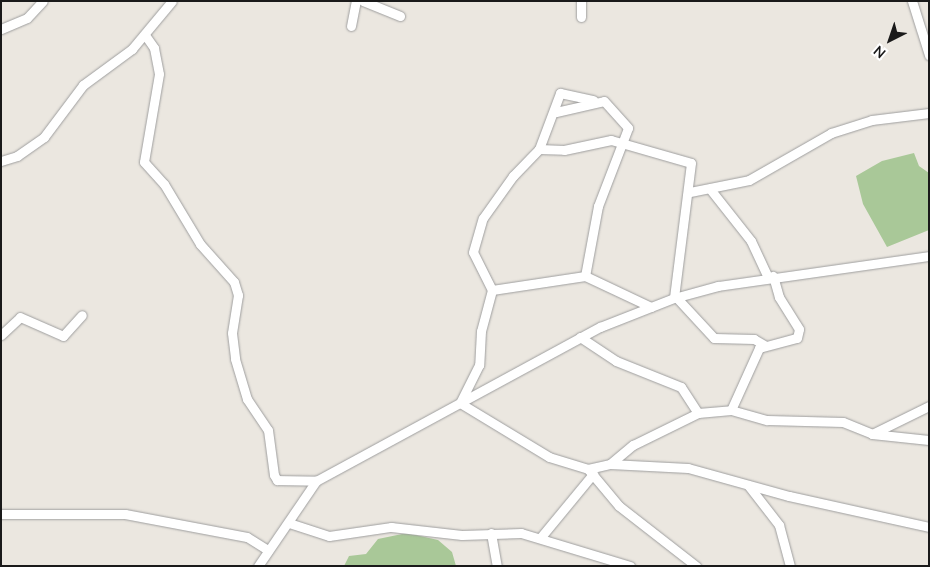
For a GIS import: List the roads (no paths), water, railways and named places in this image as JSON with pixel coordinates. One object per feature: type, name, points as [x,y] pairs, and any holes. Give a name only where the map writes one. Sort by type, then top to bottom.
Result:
[{"type":"street","points":[[1,28],[27,18],[43,1]]},
{"type":"street","points":[[1,161],[17,156],[44,138],[83,85],[146,35],[172,1]]},
{"type":"street","points":[[351,26],[356,1]]},
{"type":"street","points":[[363,1],[400,16]]},
{"type":"street","points":[[580,17],[581,1]]},
{"type":"street","points":[[912,1],[929,55]]},
{"type":"street","points":[[146,35],[154,48],[159,74],[144,162],[178,209],[187,225],[237,290],[233,349],[244,393],[268,430],[272,471],[276,480],[316,481]]},
{"type":"street","points":[[460,403],[479,365],[481,332],[492,290],[474,258],[474,239],[498,195],[539,149],[543,131],[556,112],[562,92],[610,104],[626,125],[620,155],[598,206],[585,276]]},
{"type":"street","points":[[556,112],[593,100]]},
{"type":"street","points":[[690,192],[710,190],[749,180],[831,133],[877,119],[929,113]]},
{"type":"street","points":[[539,149],[564,150],[590,141],[622,141],[691,162],[690,192],[675,297]]},
{"type":"street","points":[[710,190],[751,241],[778,297],[799,333],[790,341],[764,345],[755,354],[752,369],[731,410]]},
{"type":"street","points":[[258,566],[289,523],[301,498],[316,481],[580,337],[675,297],[770,277],[929,256]]},
{"type":"street","points":[[492,290],[585,276],[651,306]]},
{"type":"street","points":[[675,297],[714,338],[754,339],[764,345]]},
{"type":"street","points":[[1,335],[20,317],[63,336],[82,315]]},
{"type":"street","points":[[580,337],[616,361],[681,387],[698,413]]},
{"type":"street","points":[[460,403],[549,457],[591,472],[619,506],[696,566]]},
{"type":"street","points":[[872,434],[929,406]]},
{"type":"street","points":[[541,537],[591,472],[610,464],[633,445],[698,413],[731,410],[768,420],[843,422],[872,434],[929,440]]},
{"type":"street","points":[[610,464],[680,466],[748,485],[929,527]]},
{"type":"street","points":[[748,485],[779,525],[790,566]]},
{"type":"street","points":[[1,514],[125,514],[246,537],[268,550]]},
{"type":"street","points":[[289,523],[329,536],[391,527],[458,535],[491,533],[541,537],[570,551],[608,556],[630,566]]},
{"type":"street","points":[[491,533],[498,566]]}]
